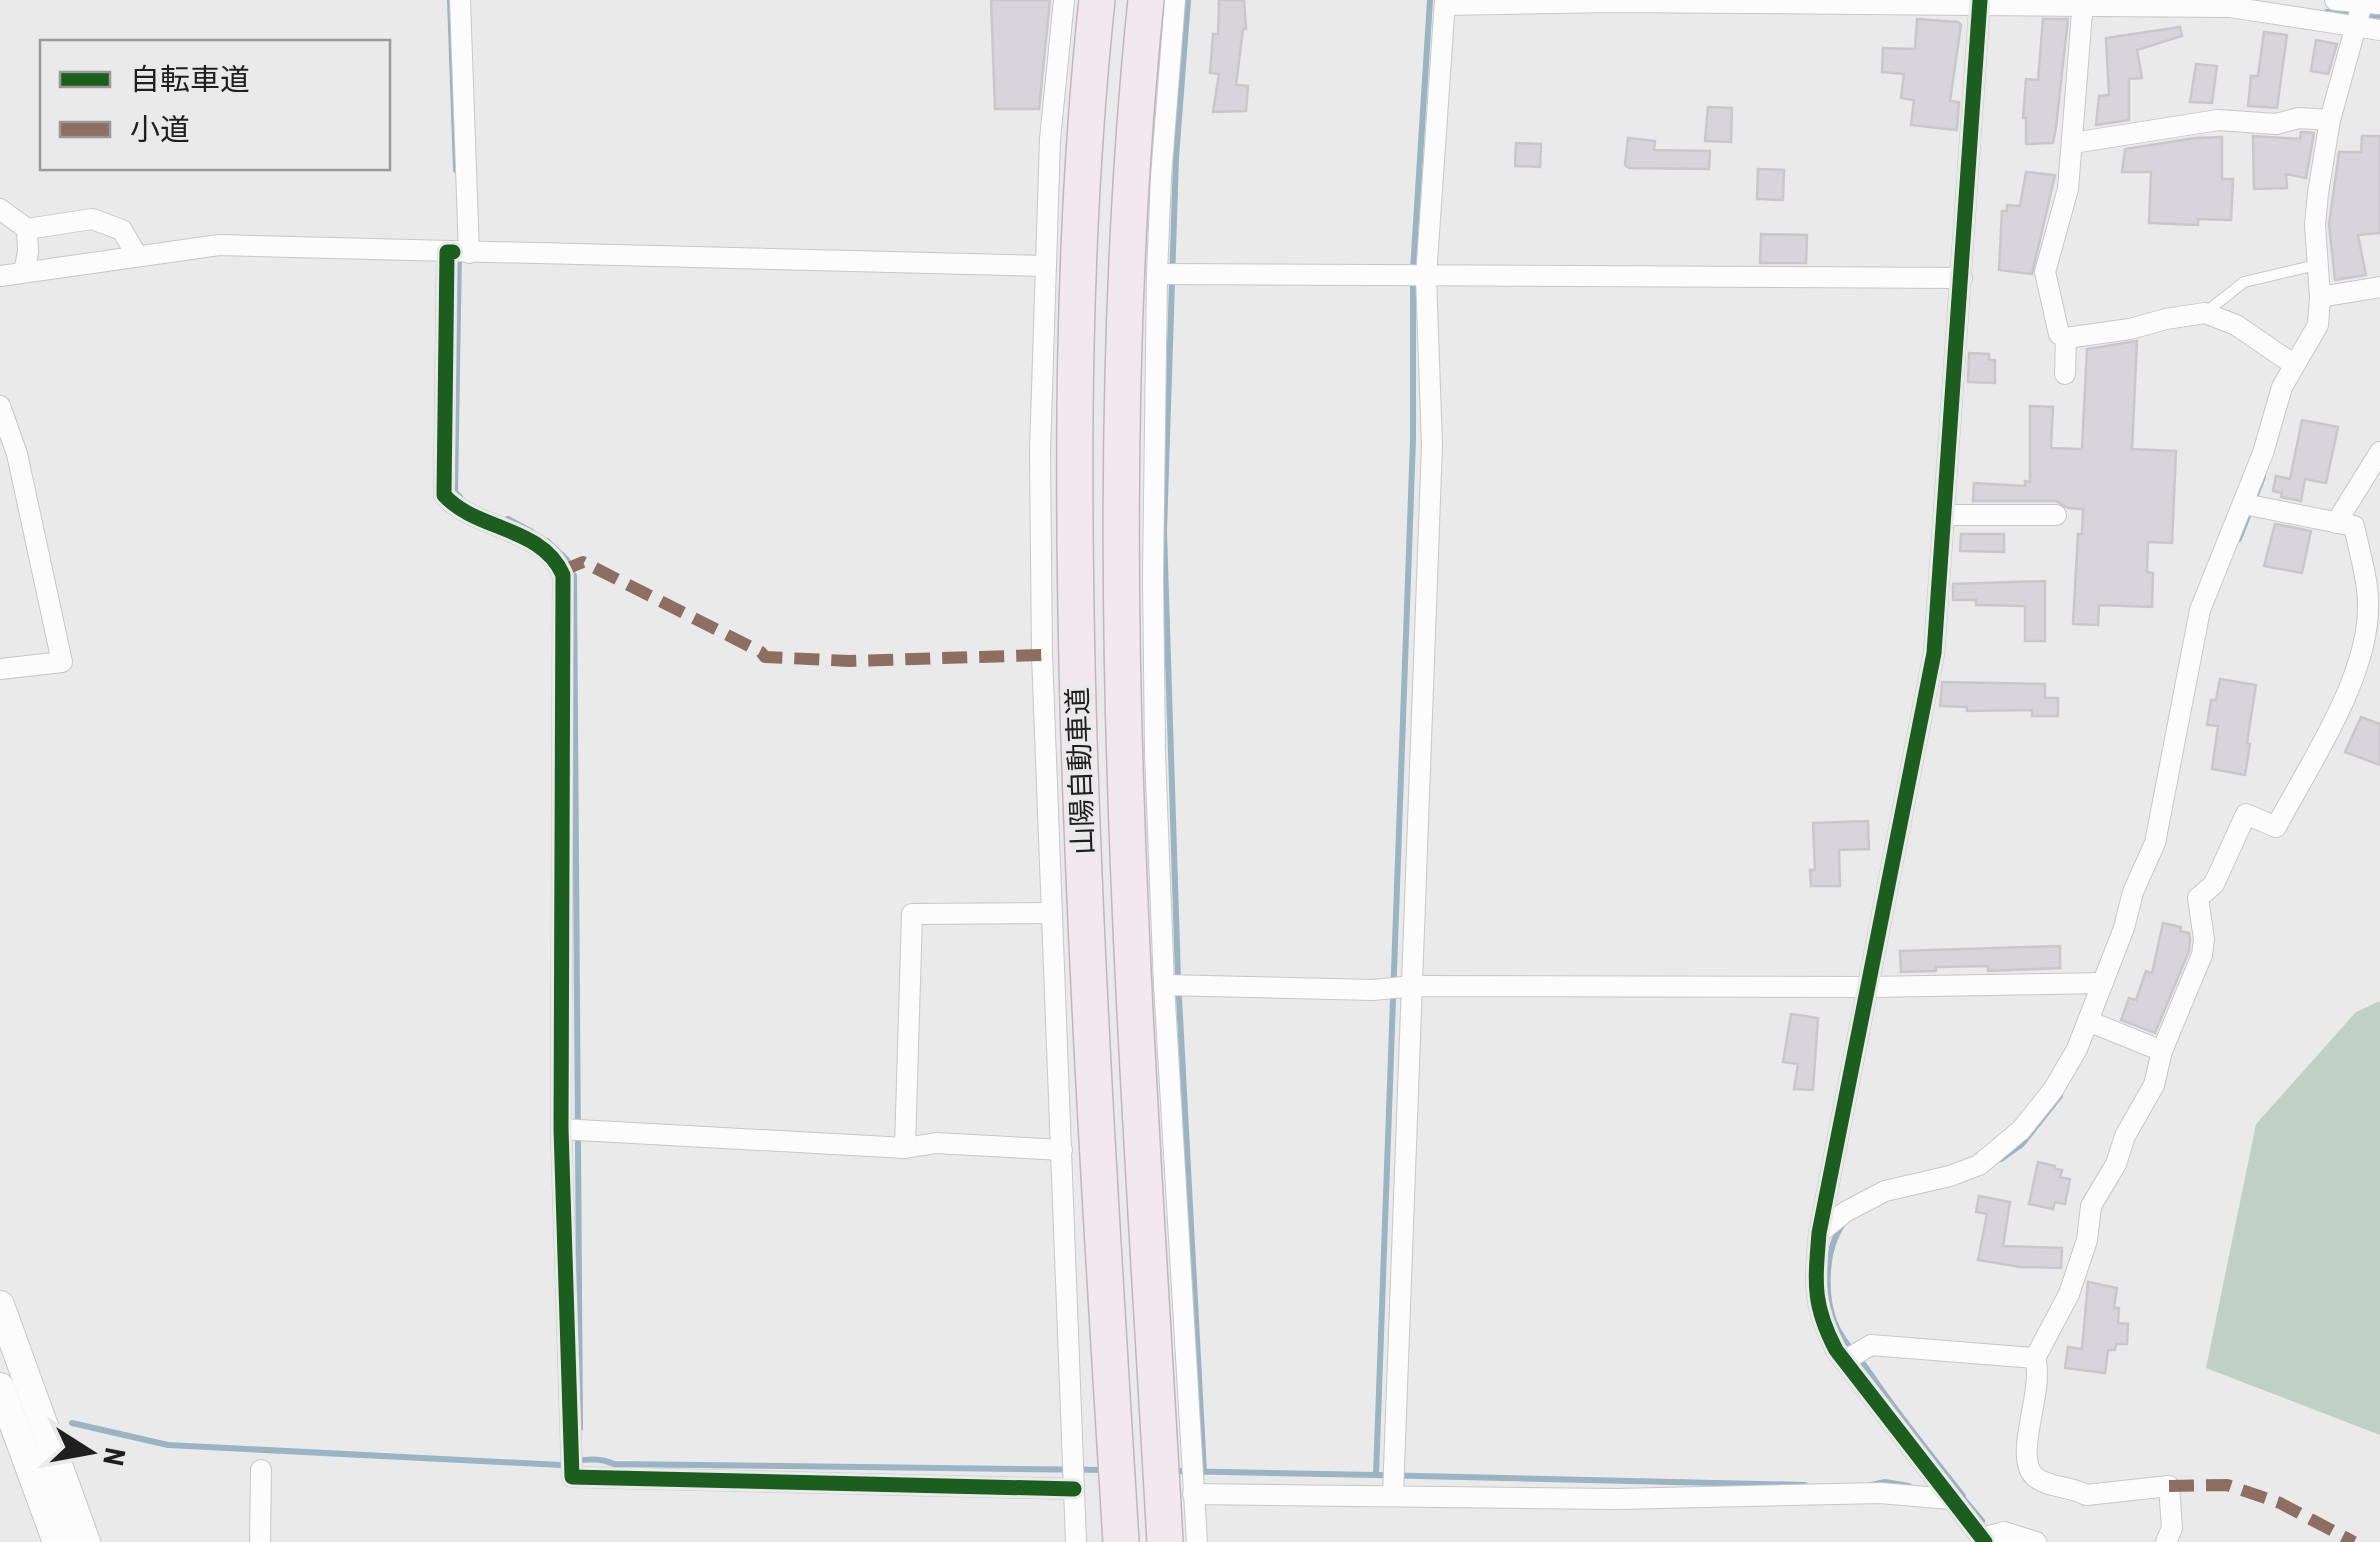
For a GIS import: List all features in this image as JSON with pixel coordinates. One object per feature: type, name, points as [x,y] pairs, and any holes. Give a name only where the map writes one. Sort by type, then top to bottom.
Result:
[{"type":"highway","name":"山陽自動車道","points":[[1097,0],[1077,262],[1073,510],[1092,1077],[1121,1542]]},
{"type":"highway","name":"山陽自動車道","points":[[1146,0],[1125,272],[1121,534],[1127,819],[1165,1542]]},
{"type":"street","points":[[460,0],[459,253],[444,495],[458,511],[519,534],[556,558],[563,575],[572,1130],[572,1477],[596,1480],[1074,1475]]},
{"type":"street","points":[[1064,0],[1050,139],[1041,526],[1076,1542]]},
{"type":"street","points":[[1176,0],[1160,177],[1167,274],[1153,576],[1155,753],[1174,986],[1192,1479],[1198,1542]]},
{"type":"street","points":[[2335,0],[2364,11],[2380,30]]},
{"type":"street","points":[[1393,1482],[1401,987],[1432,444],[1418,277],[1445,2],[2083,3],[2364,11]]},
{"type":"street","points":[[1980,2],[1934,653],[1818,1233],[1814,1283],[1820,1318],[1983,1540],[2004,1532],[2036,1542]]},
{"type":"street","points":[[2083,3],[2068,189],[2046,272],[2059,334],[2066,338],[2205,313],[2236,324],[2293,364]]},
{"type":"street","points":[[1818,1233],[1845,1212],[1885,1190],[1950,1176],[1978,1165],[2021,1130],[2053,1090],[2093,1023],[2133,892],[2155,844],[2200,610],[2250,506],[2282,387],[2318,324],[2326,296],[2316,265],[2315,225],[2330,120],[2364,11]]},
{"type":"street","points":[[2073,143],[2218,120],[2276,124],[2299,118],[2330,120]]},
{"type":"street","points":[[0,209],[27,229],[92,220],[122,230],[136,256]]},
{"type":"street","points":[[24,272],[27,229]]},
{"type":"street","points":[[0,276],[219,245],[1046,266]]},
{"type":"street","points":[[1167,274],[1962,278]]},
{"type":"street","points":[[2326,296],[2380,286]]},
{"type":"street","points":[[2066,338],[2066,374]]},
{"type":"street","points":[[0,406],[17,454],[62,662],[0,669]]},
{"type":"street","points":[[2336,523],[2380,452]]},
{"type":"street","points":[[2166,1542],[2172,1528],[2170,1486],[2086,1496],[2075,1488],[2042,1482],[2032,1474],[2027,1462],[2027,1442],[2036,1403],[2035,1358],[2069,1294],[2087,1240],[2092,1206],[2154,1085],[2162,1051],[2202,955],[2204,939],[2198,898],[2214,884],[2246,814],[2276,827],[2346,693],[2365,637],[2374,596],[2354,526],[2250,506]]},
{"type":"street","points":[[1944,515],[2056,516]]},
{"type":"street","points":[[905,1148],[912,914],[1052,913]]},
{"type":"street","points":[[1174,986],[1867,987],[2103,983]]},
{"type":"street","points":[[2093,1023],[2162,1051]]},
{"type":"street","points":[[572,1130],[905,1148],[936,1143],[1062,1150]]},
{"type":"street","points":[[0,1305],[86,1542]]},
{"type":"street","points":[[1850,1356],[1871,1345],[2035,1358]]},
{"type":"street","points":[[0,1386],[57,1542]]},
{"type":"street","points":[[260,1542],[261,1470]]},
{"type":"street","points":[[1192,1479],[1393,1482],[1617,1499],[1880,1493],[1950,1499]]},
{"type":"lane","points":[[2205,313],[2244,282],[2316,265]]},
{"type":"green space","points":[[2380,1001],[2380,1435],[2206,1368],[2256,1124],[2356,1012]]},
{"type":"building","points":[[991,0],[1050,0],[1039,109],[995,109]]},
{"type":"building","points":[[1219,0],[1244,0],[1246,29],[1236,85],[1248,86],[1246,111],[1213,112],[1219,74],[1210,73],[1213,34],[1218,34]]},
{"type":"building","points":[[1917,19],[1961,25],[1950,101],[1959,102],[1957,130],[1911,125],[1914,100],[1901,98],[1904,74],[1882,72],[1883,48],[1915,49]]},
{"type":"building","points":[[2043,19],[2068,19],[2056,127],[2053,143],[2026,144],[2026,79],[2038,80]]},
{"type":"building","points":[[2180,27],[2182,36],[2137,50],[2142,78],[2129,79],[2129,120],[2096,125],[2099,96],[2109,95],[2106,38]]},
{"type":"building","points":[[2264,32],[2287,35],[2277,108],[2248,106],[2251,76],[2258,76]]},
{"type":"building","points":[[2316,40],[2337,44],[2328,74],[2311,71]]},
{"type":"building","points":[[2196,64],[2217,66],[2212,103],[2190,102]]},
{"type":"building","points":[[1708,107],[1732,108],[1731,142],[1705,141]]},
{"type":"building","points":[[2301,132],[2314,133],[2306,178],[2286,174],[2287,188],[2254,189],[2253,136],[2300,139]]},
{"type":"building","points":[[2362,136],[2380,136],[2380,233],[2358,235],[2366,275],[2335,280],[2329,225],[2339,152],[2361,152]]},
{"type":"building","points":[[2222,137],[2222,179],[2233,179],[2231,220],[2198,219],[2198,225],[2149,223],[2151,172],[2122,172],[2125,149]]},
{"type":"building","points":[[1628,138],[1655,141],[1654,150],[1710,151],[1709,169],[1629,168],[1625,165]]},
{"type":"building","points":[[1516,143],[1541,144],[1540,167],[1515,166]]},
{"type":"building","points":[[1758,169],[1784,170],[1783,200],[1757,199]]},
{"type":"building","points":[[2026,172],[2055,175],[2032,274],[1999,270],[2002,211],[2007,211],[2007,205],[2020,206]]},
{"type":"building","points":[[1761,234],[1807,235],[1806,263],[1760,263]]},
{"type":"building","points":[[2137,341],[2132,449],[2176,451],[2172,543],[2148,542],[2147,572],[2153,573],[2152,607],[2099,605],[2098,625],[2073,624],[2083,509],[2068,508],[2056,501],[1973,501],[1974,483],[2025,486],[2025,481],[2030,482],[2030,406],[2053,407],[2051,448],[2082,449],[2087,349]]},
{"type":"building","points":[[1969,353],[1989,354],[1989,360],[1995,360],[1995,383],[1968,382]]},
{"type":"building","points":[[2302,420],[2338,427],[2326,483],[2305,479],[2301,501],[2273,491],[2276,476],[2290,479]]},
{"type":"building","points":[[2275,524],[2311,531],[2302,573],[2264,566]]},
{"type":"building","points":[[1961,534],[2004,534],[2004,552],[1960,551]]},
{"type":"building","points":[[2045,581],[2045,641],[2025,641],[2025,606],[1976,605],[1976,600],[1953,600],[1953,584]]},
{"type":"building","points":[[2220,679],[2256,685],[2245,775],[2212,769],[2218,726],[2207,725]]},
{"type":"building","points":[[1942,682],[2045,684],[2045,698],[2058,698],[2058,716],[2032,716],[2032,710],[1967,711],[1967,707],[1940,706]]},
{"type":"building","points":[[2361,717],[2380,724],[2380,765],[2345,752]]},
{"type":"building","points":[[1868,821],[1869,849],[1839,850],[1840,886],[1811,886],[1810,870],[1815,870],[1813,823]]},
{"type":"building","points":[[2163,923],[2181,927],[2180,931],[2189,933],[2190,939],[2189,951],[2155,1033],[2121,1020],[2129,998],[2136,1000],[2146,971],[2152,973]]},
{"type":"building","points":[[2060,946],[2060,968],[1988,971],[1988,966],[1936,967],[1936,971],[1901,972],[1900,951]]},
{"type":"building","points":[[1791,1014],[1818,1018],[1813,1090],[1794,1089],[1798,1064],[1783,1062]]},
{"type":"building","points":[[2038,1162],[2055,1166],[2054,1169],[2062,1170],[2060,1177],[2070,1179],[2065,1204],[2055,1202],[2053,1209],[2029,1204]]},
{"type":"building","points":[[1979,1196],[2010,1202],[2003,1246],[2062,1248],[2061,1268],[1978,1260],[1987,1214],[1976,1212]]},
{"type":"building","points":[[2088,1282],[2117,1288],[2114,1308],[2119,1308],[2118,1323],[2128,1324],[2127,1344],[2116,1344],[2115,1350],[2108,1350],[2105,1373],[2065,1368],[2068,1347],[2082,1349]]},
{"type":"waterway","points":[[450,0],[456,170]]},
{"type":"waterway","points":[[1188,0],[1176,158],[1164,531],[1178,978],[1204,1472]]},
{"type":"waterway","points":[[1173,1471],[1376,1475],[1413,439],[1413,270],[1430,0]]},
{"type":"waterway","points":[[2327,12],[2380,18]]},
{"type":"waterway","points":[[459,252],[455,492],[460,497]]},
{"type":"waterway","points":[[2239,539],[2263,477]]},
{"type":"waterway","points":[[508,519],[532,532]]},
{"type":"waterway","points":[[547,541],[567,560],[574,576],[580,1428]]},
{"type":"waterway","points":[[2001,1159],[2022,1144],[2060,1096]]},
{"type":"waterway","points":[[1843,1224],[1828,1271],[1834,1321],[1845,1342],[1963,1496]]},
{"type":"waterway","points":[[72,1423],[168,1445],[561,1465],[595,1459],[614,1464],[1106,1470]]},
{"type":"waterway","points":[[1376,1475],[1805,1485]]},
{"type":"waterway","points":[[1872,1485],[1885,1482],[1909,1486]]},
{"type":"waterway","points":[[1961,1496],[1982,1521]]},
{"type":"marked path","points":[[561,571],[583,562],[765,657],[850,661],[1042,655]]},
{"type":"marked path","points":[[2169,1486],[2227,1485],[2280,1503],[2354,1542]]},
{"type":"cycle path","points":[[1980,0],[1934,653],[1819,1233],[1816,1280],[1819,1306],[1836,1350],[1985,1542]]},
{"type":"cycle path","points":[[453,252],[447,252],[444,495],[473,516],[540,547],[563,575],[561,1129],[572,1477],[1074,1489]]}]
